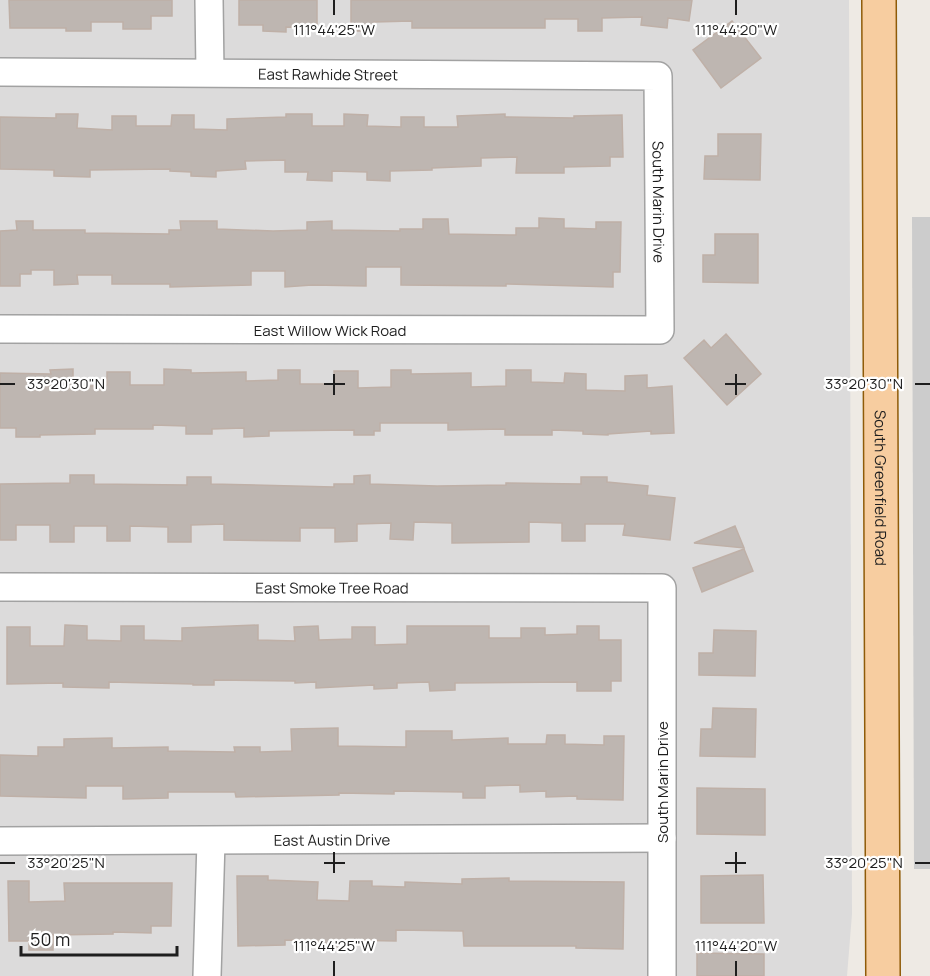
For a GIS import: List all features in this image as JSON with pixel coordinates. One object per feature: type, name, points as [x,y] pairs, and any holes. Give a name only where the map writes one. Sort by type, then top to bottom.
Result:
[{"type":"main road","name":"South Greenfield Road","points":[[879,0],[883,976]]},
{"type":"street","points":[[209,0],[210,72]]},
{"type":"street","name":"East Rawhide Street","points":[[0,72],[658,76]]},
{"type":"street","name":"South Marin Drive","points":[[658,76],[660,330]]},
{"type":"street","name":"East Willow Wick Road","points":[[0,329],[660,330]]},
{"type":"street","name":"East Smoke Tree Road","points":[[0,588],[663,588]]},
{"type":"street","name":"South Marin Drive","points":[[662,976],[663,588]]},
{"type":"street","name":"East Austin Drive","points":[[0,841],[662,838]]},
{"type":"street","points":[[207,976],[211,841]]},
{"type":"shaded area","points":[[0,0],[849,0],[852,914],[847,976],[0,976]]},
{"type":"shaded area","points":[[912,217],[930,217],[930,869],[914,869]]},
{"type":"building","points":[[9,0],[172,0],[172,16],[151,16],[151,29],[123,29],[123,22],[91,22],[91,31],[66,31],[66,28],[10,28]]},
{"type":"building","points":[[239,0],[317,0],[317,28],[286,27],[286,32],[263,31],[263,25],[239,25]]},
{"type":"building","points":[[351,0],[692,0],[689,21],[668,18],[667,28],[641,25],[642,17],[602,18],[602,31],[578,31],[578,19],[545,19],[545,28],[412,28],[412,21],[374,22],[374,31],[351,31]]},
{"type":"building","points":[[732,21],[761,58],[721,88],[693,50]]},
{"type":"building","points":[[56,114],[78,114],[77,128],[112,130],[112,116],[136,116],[136,126],[171,126],[172,115],[194,115],[194,129],[227,130],[227,119],[286,117],[286,114],[312,114],[312,126],[344,126],[344,114],[368,115],[367,126],[401,127],[401,117],[424,117],[424,127],[458,127],[457,116],[505,114],[505,117],[574,118],[574,116],[622,115],[623,157],[610,157],[610,166],[564,167],[564,173],[516,173],[517,157],[481,158],[481,166],[390,171],[390,181],[367,180],[367,172],[332,171],[332,181],[307,180],[308,172],[285,172],[285,160],[245,161],[246,169],[216,171],[216,177],[191,176],[191,172],[170,171],[170,169],[90,170],[90,177],[54,176],[54,170],[0,169],[0,117],[56,118]]},
{"type":"building","points":[[718,134],[761,134],[760,180],[704,179],[705,156],[718,156]]},
{"type":"building","points":[[539,218],[564,219],[564,228],[596,229],[596,222],[621,222],[620,272],[613,272],[613,287],[506,284],[506,286],[401,285],[401,267],[366,267],[366,286],[285,287],[285,271],[251,271],[251,285],[170,287],[170,284],[112,284],[112,275],[77,275],[78,284],[54,285],[54,270],[31,270],[31,274],[20,274],[20,286],[0,286],[0,231],[17,230],[16,221],[33,221],[33,230],[169,234],[169,230],[181,230],[180,221],[217,221],[217,229],[273,231],[307,230],[307,222],[332,221],[332,230],[400,231],[400,229],[423,229],[423,219],[448,219],[449,234],[516,235],[516,228],[539,228]]},
{"type":"building","points":[[715,234],[758,234],[758,283],[703,282],[703,255],[715,255]]},
{"type":"building","points":[[726,334],[761,374],[727,405],[684,358],[704,340],[711,348]]},
{"type":"building","points":[[73,369],[73,387],[107,385],[107,372],[130,372],[130,385],[164,385],[164,369],[191,370],[191,373],[246,372],[246,381],[278,380],[278,370],[300,370],[300,384],[335,384],[334,371],[358,371],[358,388],[391,387],[391,370],[411,370],[411,374],[471,373],[471,387],[506,386],[506,370],[531,370],[531,382],[564,383],[565,373],[586,374],[586,390],[625,391],[625,376],[647,375],[647,388],[672,386],[674,433],[651,434],[651,431],[608,435],[552,430],[552,435],[505,435],[505,429],[448,430],[448,423],[380,423],[380,431],[374,431],[374,435],[354,435],[354,430],[269,431],[269,436],[244,437],[244,428],[212,429],[212,434],[186,434],[186,426],[153,425],[153,429],[95,429],[95,434],[16,437],[16,428],[0,428],[0,373],[51,374],[50,370]]},
{"type":"building","points":[[70,475],[94,475],[94,484],[187,485],[187,477],[211,477],[211,484],[334,487],[334,484],[354,484],[354,476],[370,475],[370,484],[437,486],[506,485],[506,483],[581,484],[581,477],[607,477],[607,482],[648,486],[647,495],[675,498],[670,540],[623,535],[625,524],[585,524],[585,541],[562,541],[562,523],[529,522],[529,542],[452,543],[452,523],[414,522],[413,540],[390,539],[391,523],[357,524],[357,541],[335,542],[335,528],[300,528],[300,541],[224,540],[224,524],[191,525],[191,542],[168,542],[168,527],[130,526],[130,541],[107,541],[107,526],[74,526],[74,542],[50,542],[50,525],[16,525],[16,540],[0,540],[0,484],[70,483]]},
{"type":"building","points":[[735,526],[744,548],[694,543]]},
{"type":"building","points":[[744,549],[753,571],[702,592],[693,568]]},
{"type":"building","points":[[65,625],[87,626],[87,640],[121,641],[121,626],[144,626],[144,640],[182,641],[182,628],[258,625],[258,640],[295,641],[294,627],[318,626],[319,640],[352,639],[352,627],[375,627],[375,645],[407,644],[407,626],[489,626],[489,638],[521,638],[521,628],[545,628],[545,635],[577,634],[577,626],[599,626],[599,640],[621,640],[621,681],[611,681],[611,691],[577,691],[577,682],[455,683],[455,690],[430,691],[429,682],[397,683],[397,688],[374,689],[374,685],[316,688],[316,682],[295,683],[295,681],[214,680],[214,685],[109,682],[109,688],[63,687],[63,683],[7,684],[7,627],[30,627],[30,646],[64,646]]},
{"type":"building","points":[[714,630],[756,631],[755,676],[699,675],[699,653],[713,653]]},
{"type":"building","points":[[713,708],[756,709],[755,757],[700,756],[701,729],[712,729]]},
{"type":"building","points":[[338,728],[338,746],[406,747],[406,731],[452,731],[452,740],[508,738],[508,744],[546,744],[547,735],[565,735],[565,744],[604,745],[604,736],[624,736],[623,800],[577,799],[577,796],[546,797],[546,791],[520,792],[520,785],[485,786],[485,798],[463,798],[463,792],[394,791],[394,794],[339,793],[339,795],[236,797],[235,792],[168,792],[168,798],[123,799],[123,786],[86,786],[86,798],[0,796],[0,755],[38,756],[38,747],[64,747],[64,739],[112,738],[112,748],[168,747],[168,751],[235,752],[234,747],[260,747],[260,752],[292,751],[291,729]]},
{"type":"building","points":[[697,788],[765,789],[765,835],[697,834]]},
{"type":"building","points":[[763,875],[764,923],[701,923],[701,876]]},
{"type":"building","points":[[237,876],[268,876],[268,880],[318,882],[317,900],[349,901],[350,881],[372,881],[372,886],[405,887],[405,882],[462,884],[462,879],[509,878],[509,881],[624,882],[623,949],[576,948],[576,946],[464,946],[463,931],[396,930],[396,941],[341,940],[341,950],[317,950],[317,941],[285,940],[285,945],[238,946]]},
{"type":"building","points":[[8,881],[29,881],[29,902],[65,901],[64,883],[172,883],[171,926],[151,926],[151,933],[53,935],[53,950],[29,950],[29,941],[9,941]]},
{"type":"building","points":[[697,953],[764,954],[764,976],[697,976]]}]
